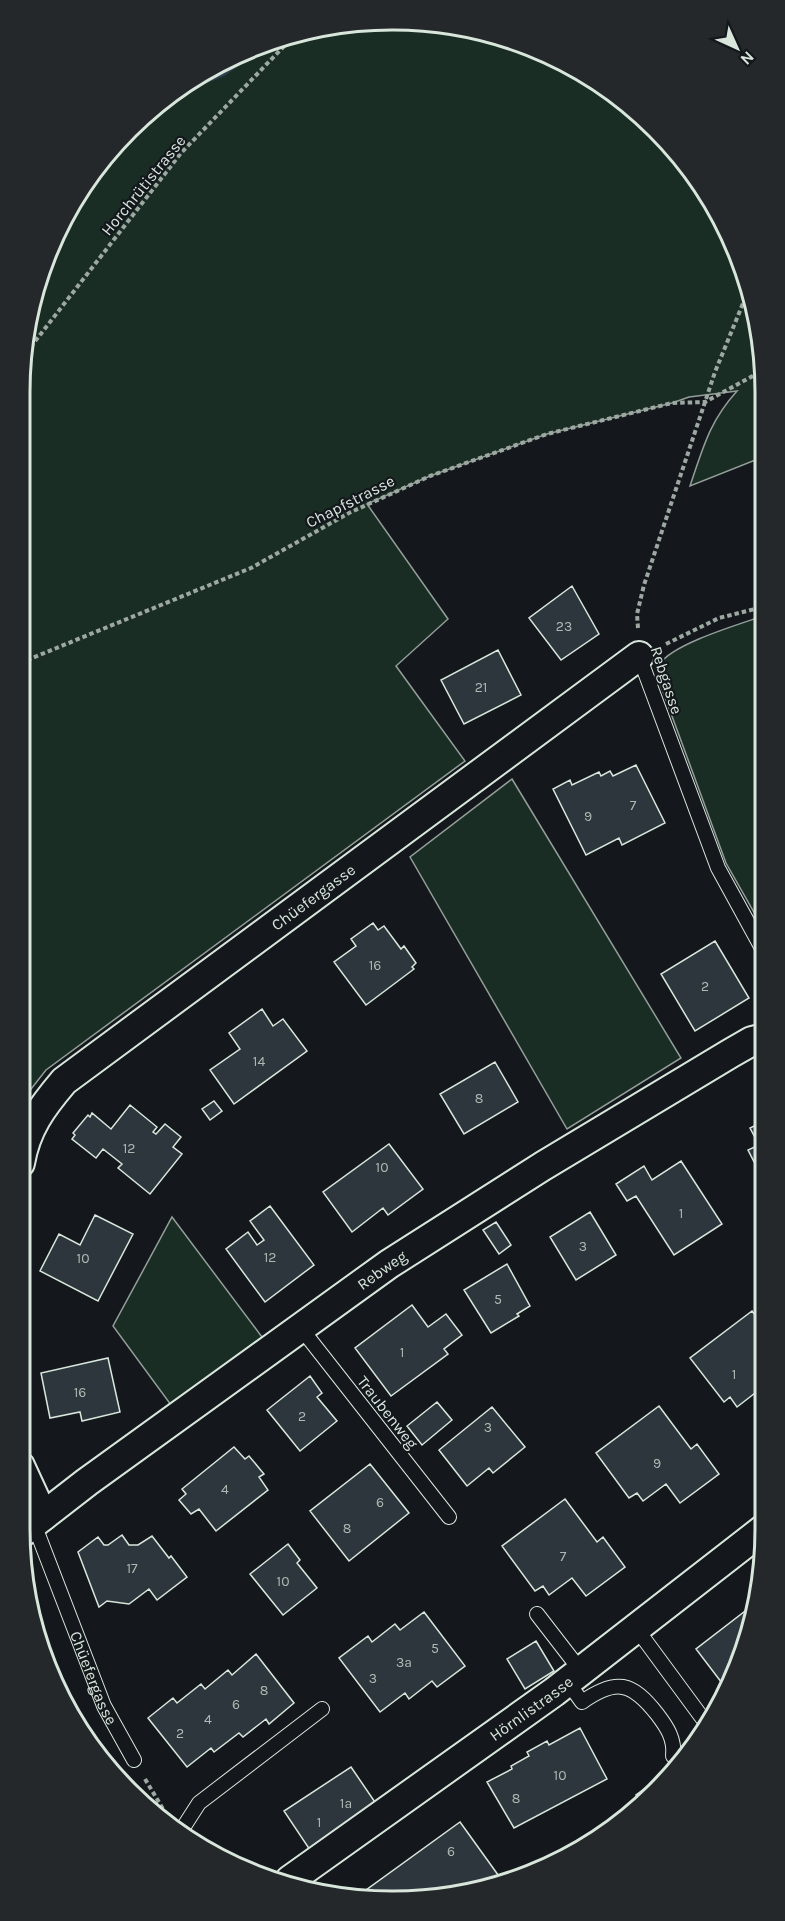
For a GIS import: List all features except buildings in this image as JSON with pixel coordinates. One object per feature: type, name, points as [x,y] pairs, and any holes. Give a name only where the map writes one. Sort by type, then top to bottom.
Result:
[{"type":"street","name":"Chüefergasse","points":[[30,1129],[38,1112],[64,1081],[639,656]]},
{"type":"street","name":"Rebweg","points":[[32,1524],[388,1264],[543,1166],[755,1040]]},
{"type":"street","name":"Hörnlistrasse","points":[[294,1877],[574,1676],[755,1536]]},
{"type":"lane","name":"Rebgasse","points":[[639,656],[718,868],[755,936]]},
{"type":"lane","name":"Traubenweg","points":[[300,1327],[449,1517]]},
{"type":"lane","name":"Chüefergasse","points":[[32,1524],[104,1706],[134,1760]]},
{"type":"lane","points":[[537,1614],[574,1676],[582,1702],[599,1690],[627,1687],[637,1691],[666,1725],[674,1745],[673,1756]]},
{"type":"lane","points":[[636,1628],[702,1717]]},
{"type":"lane","points":[[185,1825],[199,1803],[322,1709]]},
{"type":"path","name":"Horchrütistrasse","points":[[33,344],[181,153],[283,47]]},
{"type":"path","name":"Rebgasse","points":[[639,656],[637,614],[644,585],[715,372],[744,302]]},
{"type":"path","points":[[705,402],[754,375]]},
{"type":"path","name":"Chapfstrasse","points":[[30,659],[251,568],[349,513],[430,476],[547,434],[672,403],[705,402]]},
{"type":"path","points":[[639,656],[719,618],[755,609]]},
{"type":"path","points":[[134,1760],[162,1808]]},
{"type":"green space","points":[[416,31],[486,42],[553,67],[594,91],[649,136],[694,191],[718,232],[743,299],[752,345],[755,460],[690,486],[713,425],[727,402],[737,391],[689,397],[547,434],[430,476],[367,504],[448,619],[396,666],[465,761],[46,1070],[30,1090],[30,392],[33,345],[42,299],[67,232],[105,172],[120,153],[153,120],[211,79],[232,67],[276,49],[345,33]]},
{"type":"green space","points":[[755,619],[755,914],[726,863],[658,678],[660,664],[667,657],[678,649]]},
{"type":"green space","points":[[512,779],[681,1058],[567,1129],[410,857]]},
{"type":"green space","points":[[172,1217],[262,1337],[171,1405],[113,1326]]}]
